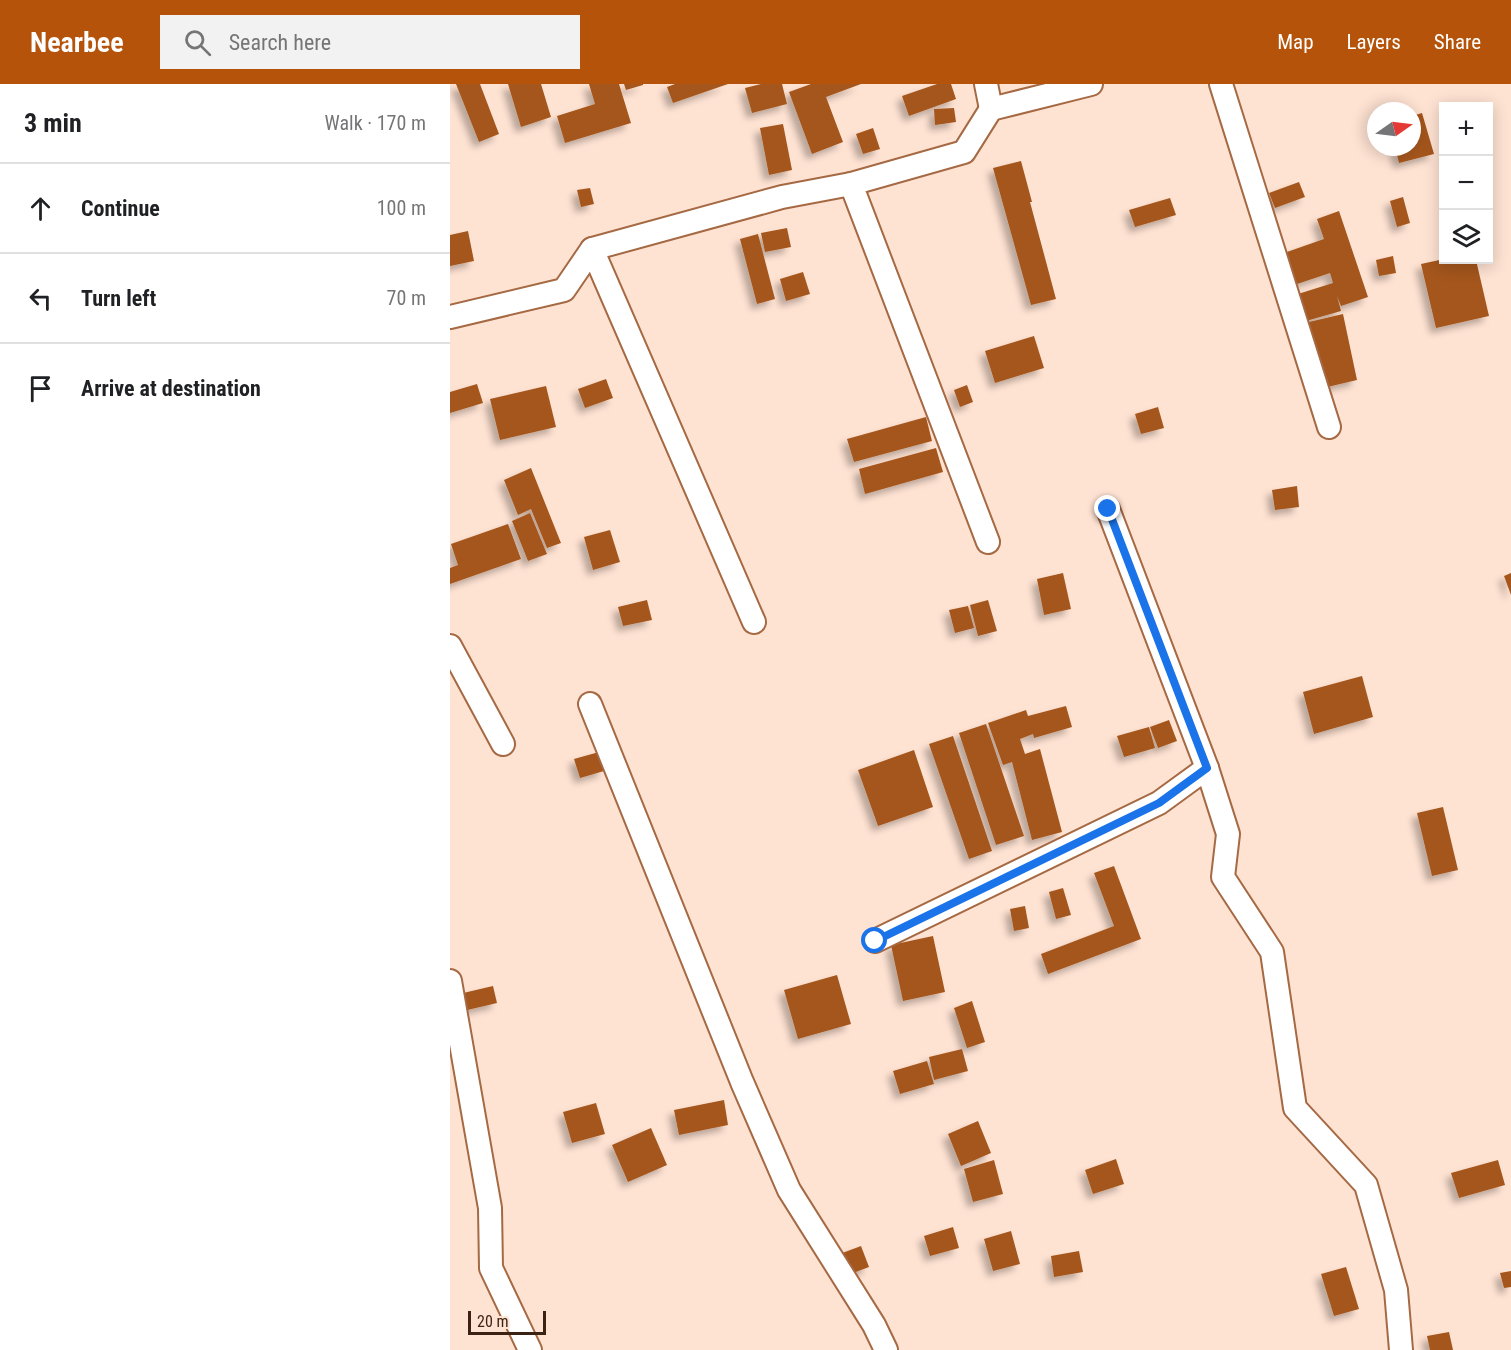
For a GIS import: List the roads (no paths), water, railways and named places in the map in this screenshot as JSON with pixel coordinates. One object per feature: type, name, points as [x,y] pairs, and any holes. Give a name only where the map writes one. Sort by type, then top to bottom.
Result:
[{"type":"street","points":[[450,317],[564,290],[592,249],[782,197],[851,184],[964,153],[991,109],[986,84]]},
{"type":"street","points":[[991,109],[1091,84]]},
{"type":"street","points":[[1221,84],[1329,427]]},
{"type":"street","points":[[851,184],[988,542]]},
{"type":"street","points":[[592,249],[754,622]]},
{"type":"street","points":[[1108,509],[1207,768],[1228,834],[1223,877],[1272,952],[1295,1108],[1366,1185],[1396,1290],[1401,1350]]},
{"type":"street","points":[[450,646],[503,744]]},
{"type":"street","points":[[590,704],[742,1082],[789,1190],[874,1325],[886,1350]]},
{"type":"street","points":[[875,941],[1159,803],[1207,768]]},
{"type":"street","points":[[450,981],[459,1092],[490,1208],[491,1268],[530,1350]]}]
